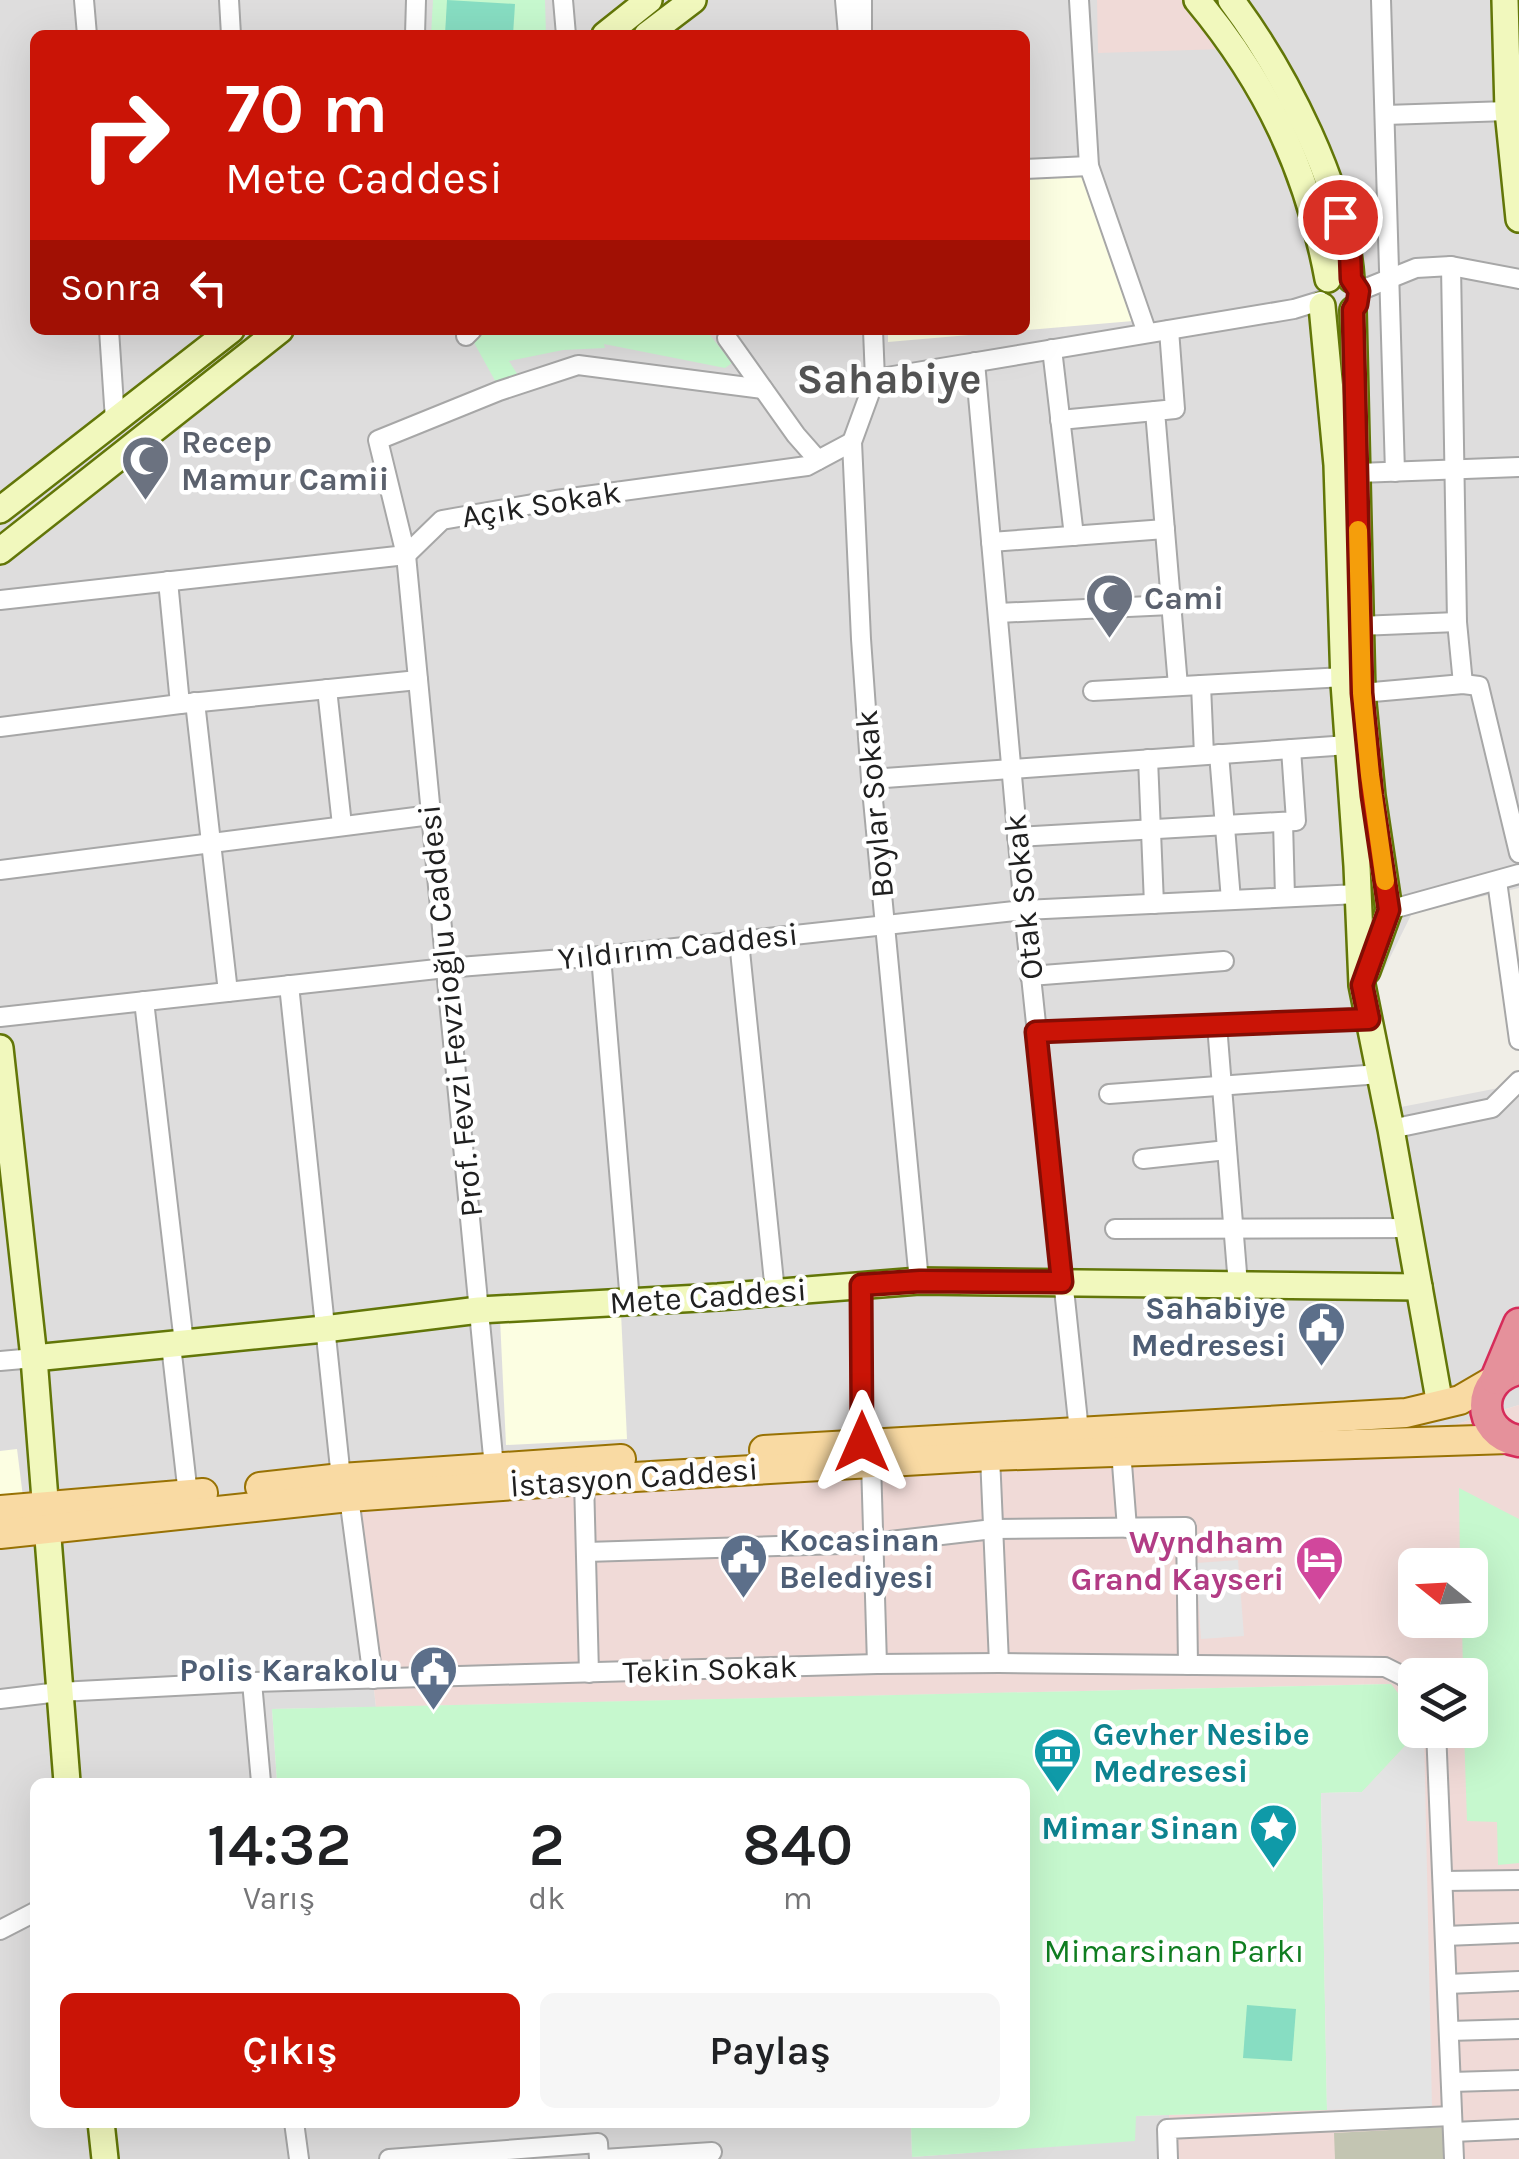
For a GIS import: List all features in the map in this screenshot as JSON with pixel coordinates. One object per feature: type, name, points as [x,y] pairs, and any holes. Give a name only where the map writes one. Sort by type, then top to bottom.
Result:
[{"type":"highway","points":[[1516,1442],[1496,1430],[1486,1408],[1488,1393],[1508,1374],[1519,1324]]},
{"type":"main road","name":"İstasyon Caddesi","points":[[0,1534],[45,1518],[188,1495],[584,1480],[1079,1431],[1406,1413],[1460,1400],[1508,1374]]},
{"type":"main road","name":"İstasyon Caddesi","points":[[0,1510],[45,1518],[345,1487],[494,1467],[867,1452],[990,1456],[1516,1442]]},
{"type":"street","points":[[84,0],[87,30]]},
{"type":"street","points":[[229,0],[231,30]]},
{"type":"street","points":[[415,30],[416,0]]},
{"type":"street","points":[[563,0],[566,30]]},
{"type":"street","points":[[611,30],[649,0]]},
{"type":"street","points":[[654,30],[693,0]]},
{"type":"street","points":[[844,0],[847,30]]},
{"type":"street","points":[[862,0],[862,30]]},
{"type":"street","points":[[1079,0],[1089,166],[1147,333]]},
{"type":"street","points":[[1197,0],[1246,64],[1281,128],[1339,294],[1358,473],[1359,626],[1348,745],[1362,985],[1440,1406]]},
{"type":"street","points":[[1231,0],[1274,64],[1314,147],[1350,252],[1339,294],[1336,464],[1353,685],[1389,910],[1362,985]]},
{"type":"street","points":[[1380,0],[1395,472]]},
{"type":"street","points":[[1505,0],[1513,36],[1508,111],[1519,219]]},
{"type":"street","points":[[1386,115],[1508,111]]},
{"type":"street","points":[[1030,169],[1089,166]]},
{"type":"street","points":[[1451,266],[1457,622],[1463,684]]},
{"type":"street","points":[[875,378],[1294,309],[1416,268],[1451,266],[1519,279]]},
{"type":"street","points":[[1060,420],[1175,410],[1168,330]]},
{"type":"street","points":[[109,335],[115,420]]},
{"type":"street","points":[[0,510],[225,335]]},
{"type":"street","points":[[0,552],[274,335]]},
{"type":"street","name":"Boylar Sokak","points":[[873,335],[875,378],[852,442],[861,639],[884,924],[920,1281]]},
{"type":"street","points":[[727,338],[796,436],[818,460]]},
{"type":"street","points":[[1052,349],[1074,536]]},
{"type":"street","name":"Otak Sokak","points":[[975,362],[1030,976],[1079,1431]]},
{"type":"street","name":"Prof. Fevzi Fevzioğlu Caddesi","points":[[494,1467],[406,555],[378,440],[499,391],[578,365],[763,388]]},
{"type":"street","points":[[1155,411],[1178,686]]},
{"type":"street","name":"Açık Sokak","points":[[406,555],[442,520],[556,500],[807,466],[852,442]]},
{"type":"street","points":[[1358,473],[1519,467]]},
{"type":"street","points":[[991,542],[1165,529]]},
{"type":"street","points":[[0,600],[406,555]]},
{"type":"street","points":[[168,581],[212,842],[228,992]]},
{"type":"street","points":[[998,613],[1171,604]]},
{"type":"street","points":[[1359,626],[1457,622]]},
{"type":"street","points":[[0,727],[418,680]]},
{"type":"street","points":[[1201,685],[1225,826],[1231,900]]},
{"type":"street","points":[[1094,691],[1201,685],[1479,686],[1519,853]]},
{"type":"street","points":[[327,689],[342,825]]},
{"type":"street","points":[[871,779],[1348,745]]},
{"type":"street","points":[[1017,838],[1296,820],[1291,749]]},
{"type":"street","points":[[1148,758],[1154,904]]},
{"type":"street","points":[[0,870],[431,815]]},
{"type":"street","points":[[1283,822],[1285,898]]},
{"type":"street","points":[[1389,910],[1519,874]]},
{"type":"street","points":[[1497,880],[1519,1040]]},
{"type":"street","name":"Yıldırım Caddesi","points":[[0,1017],[1024,910],[1358,894]]},
{"type":"street","points":[[740,940],[776,1292]]},
{"type":"street","points":[[601,956],[630,1302]]},
{"type":"street","points":[[1030,976],[1224,961]]},
{"type":"street","points":[[289,985],[324,1329],[373,1679]]},
{"type":"street","points":[[144,1001],[188,1495]]},
{"type":"street","points":[[1036,1032],[1369,1019]]},
{"type":"street","points":[[1217,1025],[1238,1284]]},
{"type":"street","points":[[0,1048],[34,1358],[67,1778]]},
{"type":"street","points":[[1109,1094],[1380,1074]]},
{"type":"street","points":[[1391,1128],[1492,1108],[1519,1081]]},
{"type":"street","points":[[1143,1159],[1228,1150]]},
{"type":"street","points":[[1115,1229],[1409,1228]]},
{"type":"street","name":"Mete Caddesi","points":[[0,1362],[479,1310],[920,1281],[1420,1287]]},
{"type":"street","points":[[861,1285],[877,1664]]},
{"type":"street","points":[[1121,1451],[1127,1528]]},
{"type":"street","points":[[990,1456],[999,1663]]},
{"type":"street","points":[[584,1480],[590,1673]]},
{"type":"street","points":[[586,1552],[874,1543],[993,1530],[1186,1527],[1188,1665]]},
{"type":"street","name":"Tekin Sokak","points":[[0,1699],[59,1692],[252,1682],[877,1664],[1385,1667],[1398,1674]]},
{"type":"street","points":[[252,1682],[261,1778]]},
{"type":"street","points":[[1437,1748],[1454,2159]]},
{"type":"street","points":[[1443,1881],[1519,1880]]},
{"type":"street","points":[[0,1930],[30,1915]]},
{"type":"street","points":[[1445,1936],[1519,1933]]},
{"type":"street","points":[[1447,1984],[1519,1981]]},
{"type":"street","points":[[1449,2031],[1519,2029]]},
{"type":"street","points":[[1451,2082],[1519,2080]]},
{"type":"street","points":[[1168,2159],[1167,2129],[1453,2124],[1519,2129]]},
{"type":"street","points":[[102,2128],[105,2159]]},
{"type":"street","points":[[295,2128],[299,2159]]},
{"type":"street","points":[[388,2159],[712,2152]]},
{"type":"shaded area","points":[[0,0],[1519,0],[1519,888],[1412,913],[1373,992],[1396,1108],[1519,1084],[1519,1405],[1454,1425],[351,1489],[376,1707],[272,1709],[277,1778],[30,1778],[30,2128],[911,2128],[912,2157],[1135,2140],[1135,2116],[1169,2115],[1172,2159],[0,2159]]},
{"type":"shaded area","points":[[1097,0],[1188,0],[1223,49],[1098,53]]},
{"type":"shaded area","points":[[1086,168],[1133,321],[1030,330],[1030,170]]},
{"type":"shaded area","points":[[888,335],[970,335],[888,342]]},
{"type":"shaded area","points":[[621,1313],[627,1439],[506,1445],[500,1319]]},
{"type":"shaded area","points":[[1519,1405],[1519,2159],[1172,2159],[1169,2115],[1327,2109],[1362,1792],[1403,1748],[1488,1748],[1488,1658],[1398,1658],[1398,1694],[1390,1684],[376,1707],[351,1489],[1228,1435],[1454,1425]]},
{"type":"shaded area","points":[[17,1449],[23,1497],[0,1500],[0,1451]]},
{"type":"shaded area","points":[[1238,1560],[1244,1636],[1201,1639],[1196,1563]]},
{"type":"shaded area","points":[[1403,1748],[1424,1748],[1432,2107],[1327,2110],[1321,1793],[1362,1792]]},
{"type":"shaded area","points":[[1446,2127],[1448,2159],[1335,2159],[1334,2133]]},
{"type":"green space","points":[[433,0],[545,0],[546,30],[431,30]]},
{"type":"green space","points":[[447,0],[515,4],[513,30],[445,30]]},
{"type":"green space","points":[[477,335],[710,335],[732,363],[725,368],[604,344],[605,348],[563,350],[509,361],[521,380],[498,386],[472,339]]},
{"type":"green space","points":[[1459,1488],[1519,1519],[1519,1863],[1498,1865],[1497,1822],[1467,1821],[1465,1748],[1488,1748],[1488,1658],[1463,1658],[1462,1638],[1488,1638],[1488,1548],[1460,1548]]},
{"type":"green space","name":"Mimarsinan Parkı","points":[[1391,1684],[1398,1693],[1398,1748],[1403,1748],[1362,1792],[1321,1793],[1327,2110],[1136,2116],[1135,2141],[912,2157],[911,2128],[1030,2128],[1030,1778],[277,1778],[272,1709]]},
{"type":"green space","points":[[1247,2005],[1296,2009],[1292,2061],[1243,2058]]},
{"type":"slow traffic","points":[[1358,530],[1362,693],[1385,881]]},
{"type":"place","name":"Recep Mamur Camii","points":[[146,502]]},
{"type":"place","name":"Cami","points":[[1109,640]]},
{"type":"place","name":"Sahabiye Medresesi","points":[[1321,1368]]},
{"type":"place","name":"Kocasinan Belediyesi","points":[[744,1600]]},
{"type":"place","name":"Wyndham Grand Kayseri","points":[[1319,1602]]},
{"type":"place","name":"Polis Karakolu","points":[[434,1712]]},
{"type":"place","name":"Gevher Nesibe Medresesi","points":[[1058,1794]]},
{"type":"place","name":"Mimar Sinan","points":[[1274,1870]]},
{"type":"district","name":"Sahabiye","points":[[889,378]]},
{"type":"route","points":[[862,1442],[861,1285],[920,1281],[1062,1282],[1036,1032],[1369,1019],[1362,985],[1389,910],[1370,775],[1360,664],[1353,310],[1359,291],[1351,279],[1350,252],[1340,217]]}]
